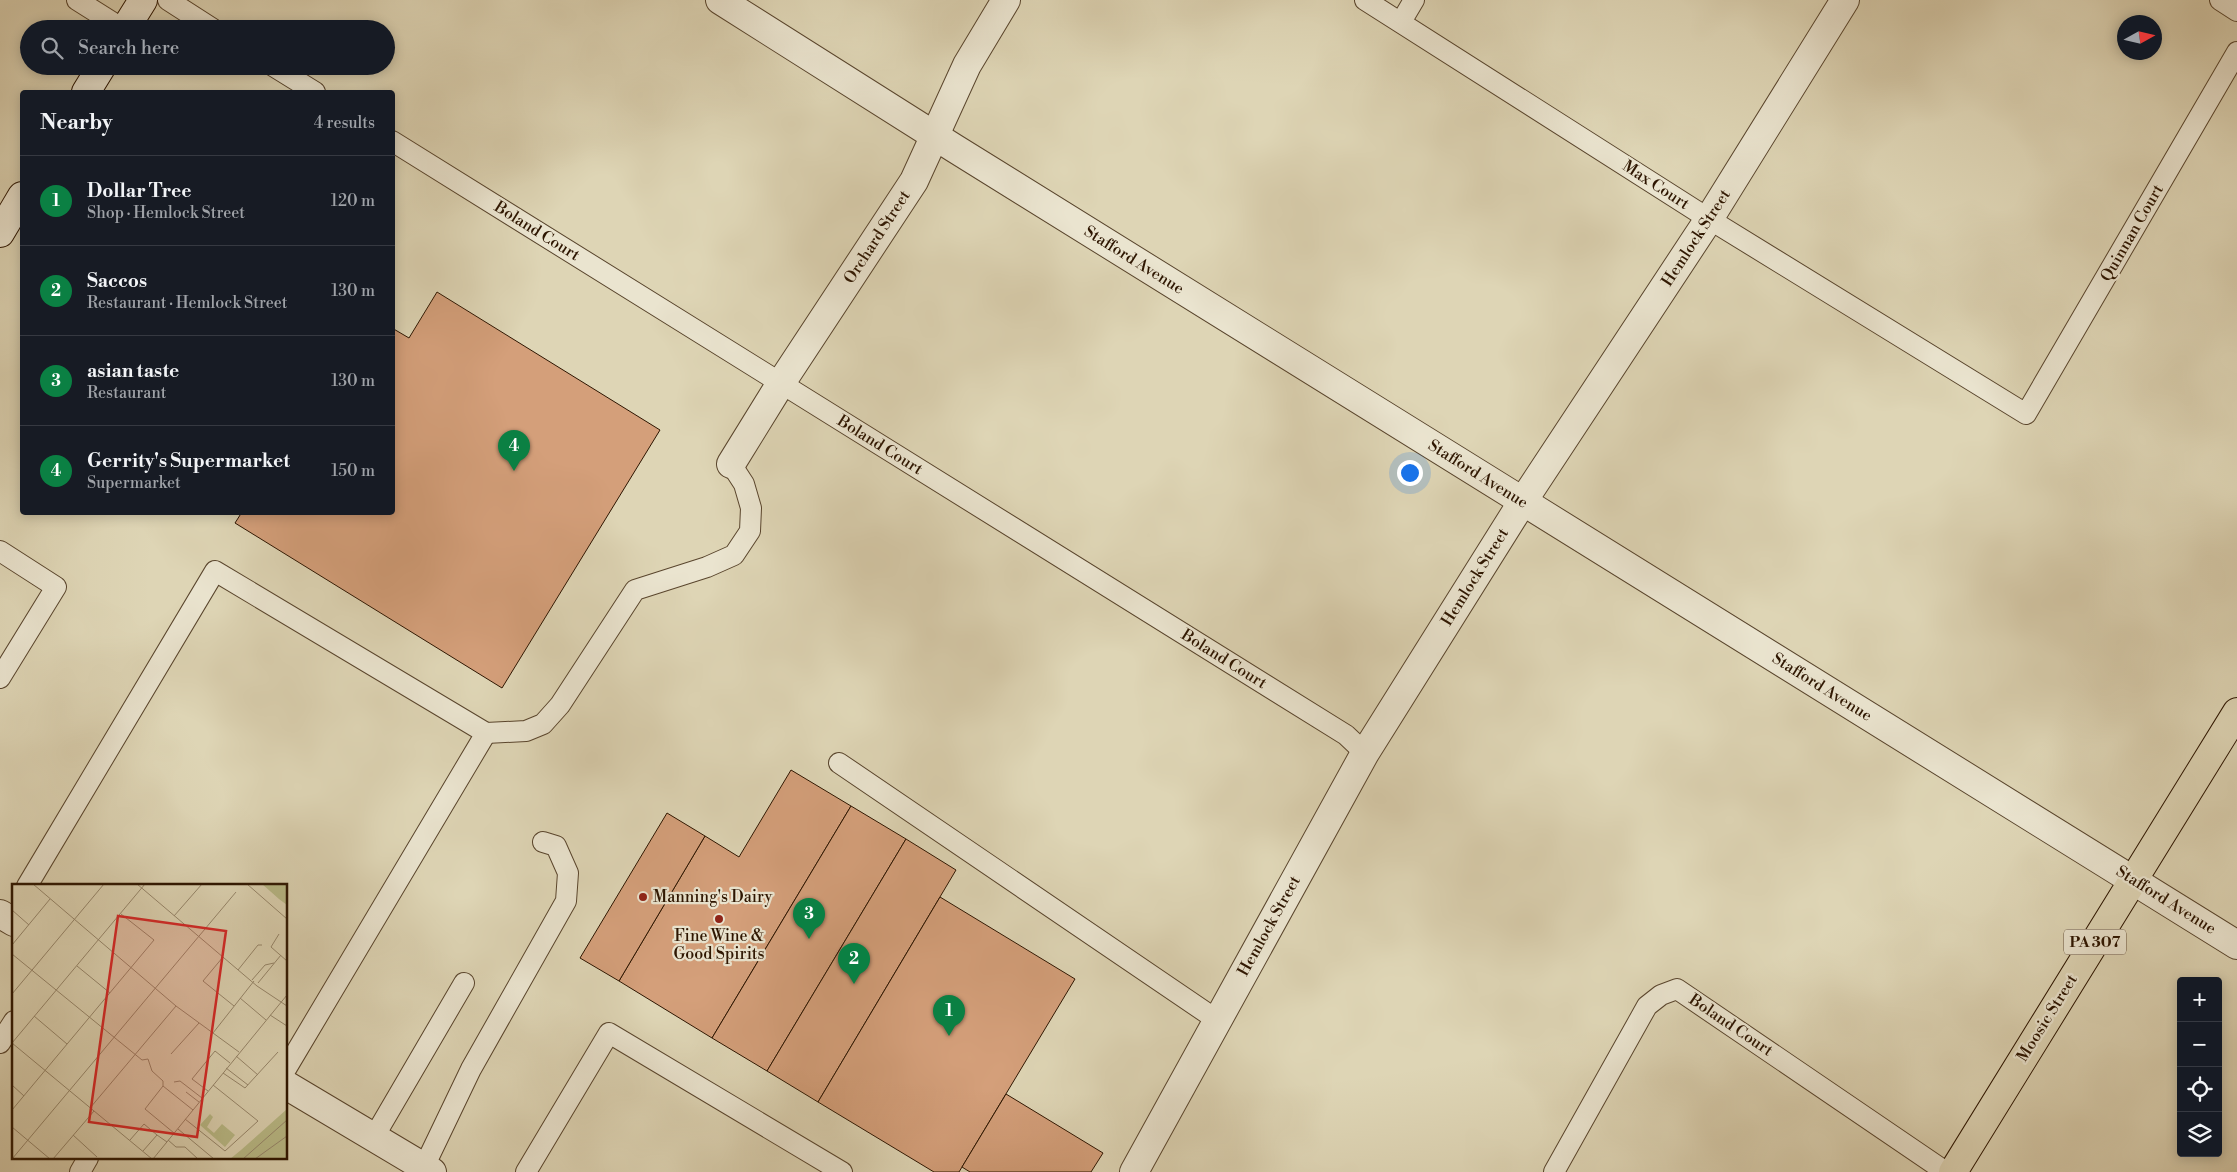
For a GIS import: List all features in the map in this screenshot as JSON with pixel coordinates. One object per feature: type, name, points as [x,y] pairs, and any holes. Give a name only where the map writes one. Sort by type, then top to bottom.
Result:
[{"type":"main road","name":"Moosic Street","points":[[1953,1172],[2237,712]]},
{"type":"street","points":[[130,20],[143,0]]},
{"type":"street","name":"Stafford Avenue","points":[[720,0],[2237,945]]},
{"type":"street","name":"Orchard Street","points":[[731,464],[781,383],[914,181],[967,65],[1006,0]]},
{"type":"street","name":"Hemlock Street","points":[[1134,1172],[1365,753],[1522,501],[1709,219],[1845,0]]},
{"type":"street","points":[[87,90],[96,75]]},
{"type":"street","points":[[0,233],[20,199]]},
{"type":"street","points":[[288,1086],[428,1170]]},
{"type":"lane","points":[[76,0],[109,20]]},
{"type":"lane","points":[[168,0],[199,20]]},
{"type":"lane","name":"Max Court","points":[[1365,0],[1709,219],[2026,414]]},
{"type":"lane","points":[[1401,22],[1414,0]]},
{"type":"lane","points":[[2220,0],[2237,11]]},
{"type":"lane","name":"Quinnan Court","points":[[2026,414],[2237,52]]},
{"type":"lane","points":[[288,75],[312,90]]},
{"type":"lane","name":"Boland Court","points":[[395,143],[1346,735],[1365,753]]},
{"type":"lane","points":[[28,884],[215,571],[486,733],[526,731],[543,724],[560,705],[635,590],[707,567],[734,555],[750,531],[751,508],[744,484],[731,464]]},
{"type":"lane","points":[[0,551],[56,586],[0,678]]},
{"type":"lane","points":[[288,1066],[486,733]]},
{"type":"lane","points":[[838,763],[1218,1020]]},
{"type":"lane","points":[[428,1170],[470,1070],[566,901],[568,873],[556,846],[543,842]]},
{"type":"lane","points":[[374,1138],[464,984]]},
{"type":"lane","name":"Boland Court","points":[[1554,1172],[1647,1006],[1661,995],[1677,989],[1946,1172]]},
{"type":"lane","points":[[0,1043],[12,1024]]},
{"type":"lane","points":[[526,1172],[609,1033],[842,1172]]},
{"type":"lane","points":[[80,1172],[87,1160]]},
{"type":"building","points":[[437,292],[660,430],[502,688],[235,523],[240,515],[395,515],[395,330],[409,338]]},
{"type":"building","name":"Fine Wine & Good Spirits","points":[[791,770],[851,806],[712,1038],[619,981],[705,836],[739,857]]},
{"type":"building","points":[[851,806],[906,839],[767,1071],[712,1038]]},
{"type":"building","name":"Manning's Dairy","points":[[667,813],[705,836],[619,981],[580,958]]},
{"type":"building","points":[[906,839],[956,870],[818,1102],[767,1071]]},
{"type":"building","points":[[940,897],[1075,979],[959,1172],[934,1172],[818,1102]]},
{"type":"building","points":[[1006,1094],[1103,1153],[1091,1172],[970,1172],[962,1167]]},
{"type":"place","name":"Gerrity's Supermarket","points":[[514,471]]},
{"type":"place","name":"Manning's Dairy","points":[[643,897]]},
{"type":"place","name":"Fine Wine & Good Spirits","points":[[719,919]]},
{"type":"place","name":"asian taste","points":[[809,939]]},
{"type":"place","name":"Saccos","points":[[854,984]]},
{"type":"place","name":"Dollar Tree","points":[[949,1036]]}]
